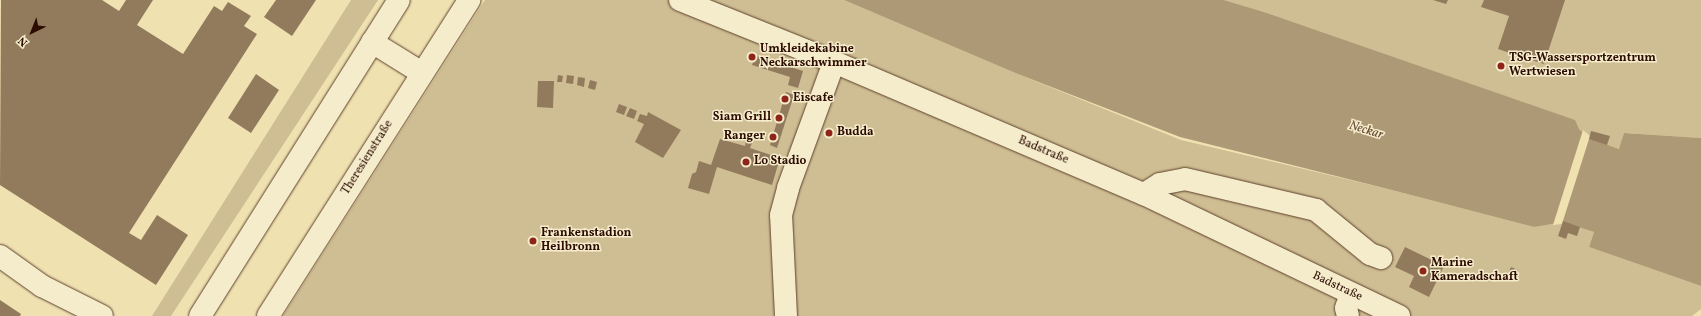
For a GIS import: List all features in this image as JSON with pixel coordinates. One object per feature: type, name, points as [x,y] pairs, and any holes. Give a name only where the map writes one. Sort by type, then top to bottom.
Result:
[{"type":"street","points":[[200,316],[399,0]]},
{"type":"street","name":"Theresienstraße","points":[[268,316],[469,0]]},
{"type":"street","name":"Badstraße","points":[[680,0],[834,62],[1144,194],[1399,316]]},
{"type":"street","points":[[372,42],[422,73]]},
{"type":"street","points":[[786,316],[781,215],[788,188],[834,62]]},
{"type":"street","points":[[1144,194],[1160,184],[1185,179],[1316,210],[1370,254],[1381,258]]},
{"type":"street","points":[[0,256],[42,286],[102,316]]},
{"type":"street","points":[[1348,316],[1346,308],[1351,294]]},
{"type":"shaded area","points":[[351,0],[378,0],[171,316],[152,316]]},
{"type":"shaded area","points":[[485,0],[844,0],[1013,72],[1181,140],[1388,189],[1534,227],[1563,221],[1594,232],[1589,247],[1701,286],[1701,309],[1692,316],[283,316]]},
{"type":"shaded area","points":[[1224,0],[1701,0],[1701,138],[1624,133],[1620,149],[1589,139],[1579,129],[1574,120],[1264,12]]},
{"type":"water","name":"Neckar","points":[[844,0],[1224,0],[1264,12],[1575,120],[1579,129],[1589,138],[1619,149],[1624,133],[1701,138],[1701,286],[1589,247],[1594,232],[1563,222],[1534,227],[1180,137],[1013,72]]},
{"type":"pier","points":[[1583,130],[1590,136],[1562,224],[1553,225]]},
{"type":"building","points":[[1,0],[102,0],[119,11],[126,0],[153,0],[137,25],[183,54],[214,6],[222,11],[228,2],[251,16],[244,26],[257,34],[129,233],[141,240],[157,215],[188,235],[156,285],[0,185]]},
{"type":"building","points":[[276,0],[316,0],[292,36],[264,17]]},
{"type":"building","points":[[1433,0],[1448,0],[1446,4]]},
{"type":"building","points":[[1484,0],[1565,0],[1544,64],[1498,49],[1509,16],[1481,7]]},
{"type":"building","points":[[750,54],[803,71],[798,88],[788,85],[790,77],[752,65],[754,60],[749,58]]},
{"type":"building","points":[[256,74],[279,90],[251,133],[228,118]]},
{"type":"building","points":[[558,75],[563,76],[562,82],[557,82]]},
{"type":"building","points":[[567,75],[574,76],[573,84],[566,83]]},
{"type":"building","points":[[578,77],[585,78],[584,87],[577,85]]},
{"type":"building","points":[[590,80],[597,82],[595,90],[588,88]]},
{"type":"building","points":[[538,81],[554,81],[553,108],[537,107]]},
{"type":"building","points":[[786,92],[794,95],[777,148],[770,145]]},
{"type":"building","points":[[619,104],[627,107],[624,115],[616,112]]},
{"type":"building","points":[[630,108],[637,111],[634,119],[626,116]]},
{"type":"building","points":[[648,112],[681,130],[663,158],[635,142],[644,124],[637,121],[640,114],[647,116]]},
{"type":"building","points":[[1591,131],[1610,136],[1607,145],[1589,139]]},
{"type":"building","name":"Lo Stadio","points":[[720,139],[745,146],[746,141],[752,143],[750,148],[780,158],[772,185],[717,167],[709,194],[688,188],[692,174],[696,172],[699,161],[711,165]]},
{"type":"building","points":[[1563,221],[1580,227],[1577,236],[1568,233],[1566,239],[1558,236]]},
{"type":"building","name":"Marine Kameradschaft","points":[[1405,247],[1444,266],[1429,297],[1409,287],[1414,276],[1395,267]]},
{"type":"building","points":[[1511,267],[1518,270],[1514,280],[1507,277]]},
{"type":"building","points":[[0,300],[21,314],[20,316],[0,316]]},
{"type":"place","name":"Umkleidekabine Neckarschwimmer","points":[[752,57]]},
{"type":"place","name":"TSG-Wassersportzentrum Wertwiesen","points":[[1501,66]]},
{"type":"place","name":"Eiscafe","points":[[785,99]]},
{"type":"place","name":"Siam Grill","points":[[779,118]]},
{"type":"place","name":"Budda","points":[[829,133]]},
{"type":"place","name":"Ranger","points":[[773,137]]},
{"type":"place","name":"Lo Stadio","points":[[746,162]]},
{"type":"place","name":"Frankenstadion Heilbronn","points":[[533,241]]},
{"type":"place","name":"Marine Kameradschaft","points":[[1423,271]]}]
